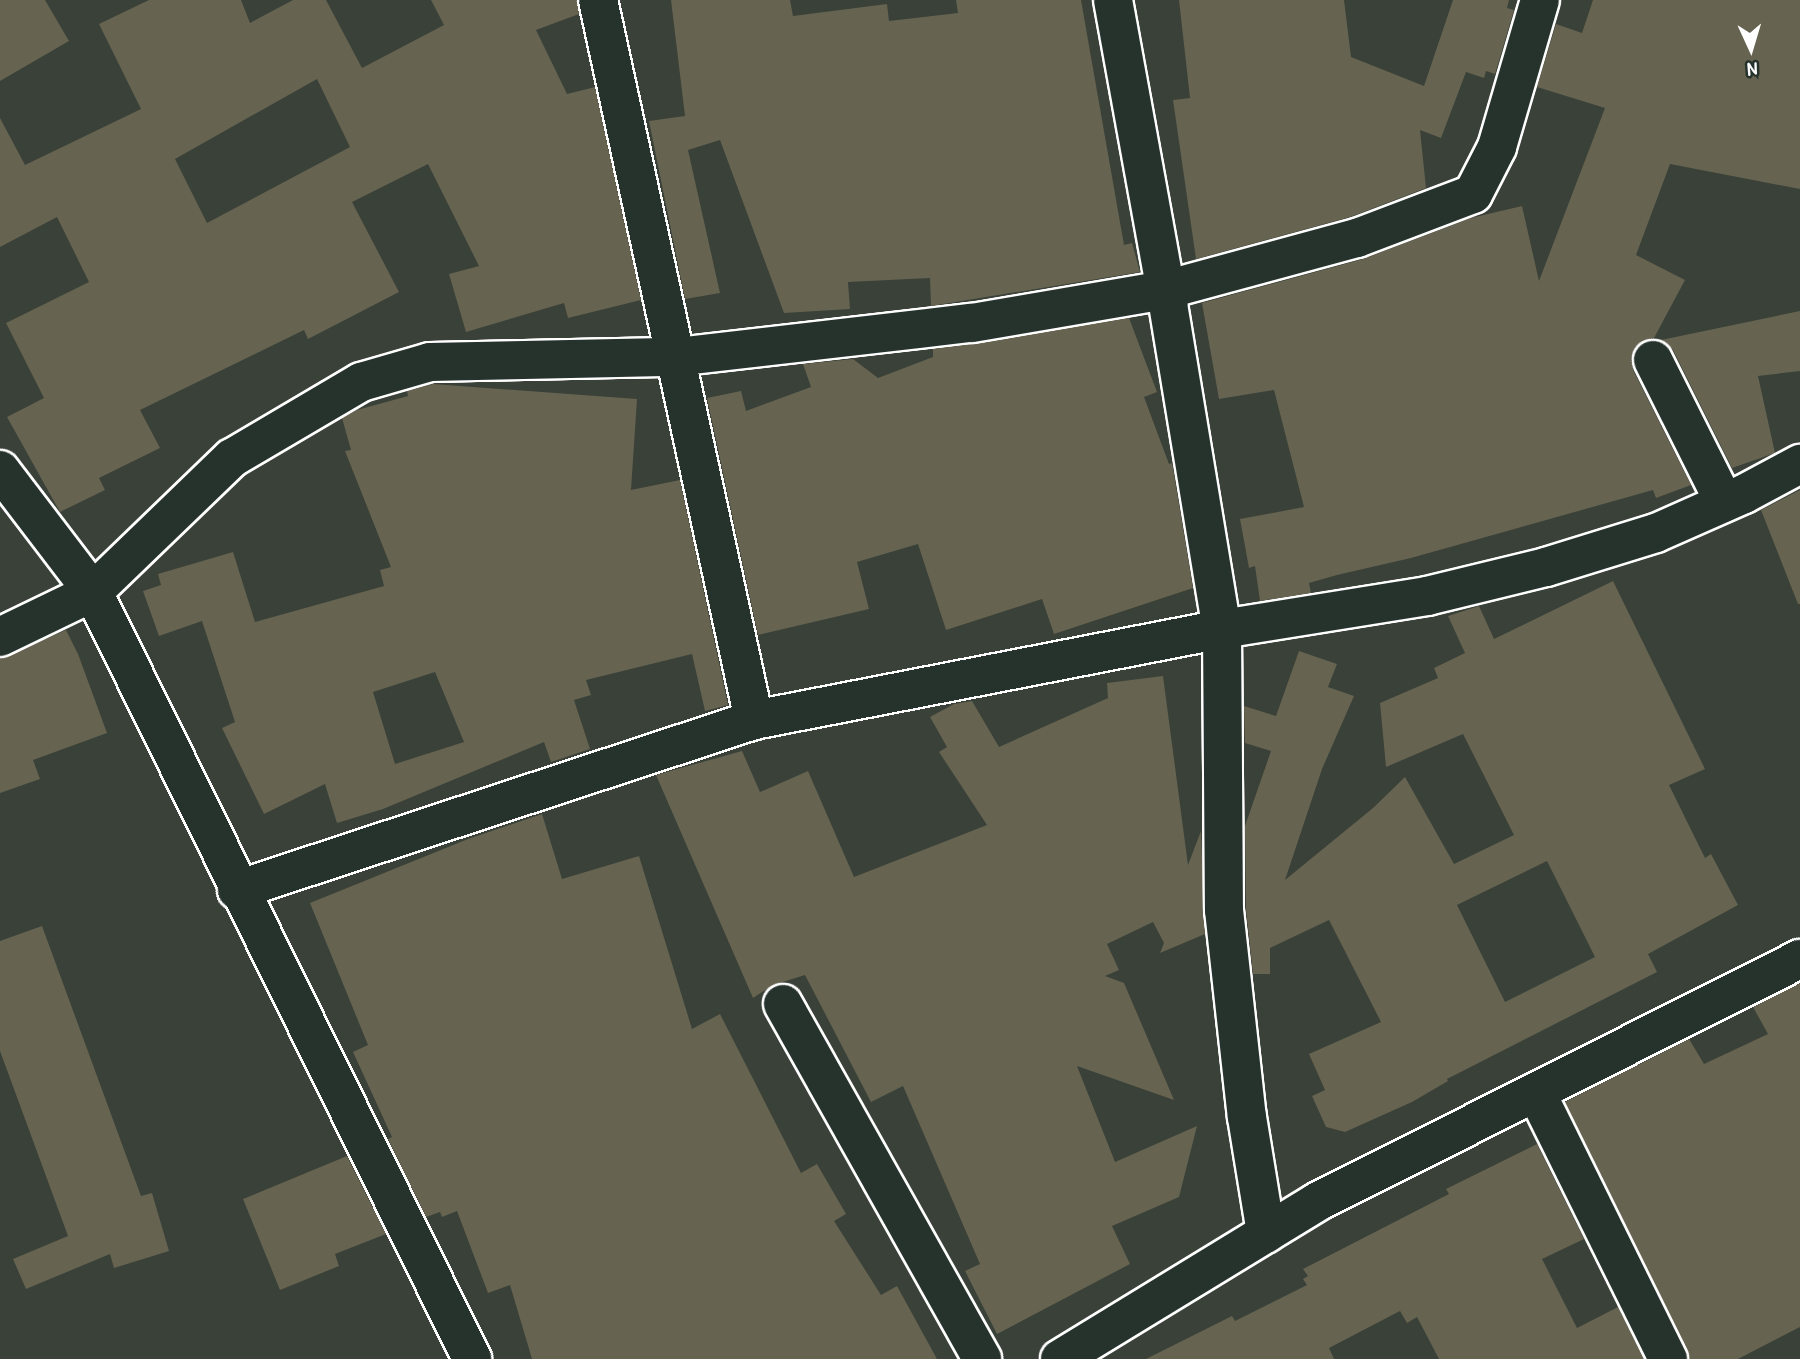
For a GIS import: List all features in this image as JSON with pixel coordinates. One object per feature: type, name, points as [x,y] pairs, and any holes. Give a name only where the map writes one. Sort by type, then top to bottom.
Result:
[{"type":"street","points":[[598,0],[754,720]]},
{"type":"street","points":[[1113,0],[1222,629],[1224,910],[1247,1117],[1266,1233]]},
{"type":"street","points":[[0,636],[93,593],[232,458],[361,382],[429,362],[676,357],[972,323],[1165,290],[1357,238],[1473,194],[1497,147],[1540,0]]},
{"type":"street","points":[[1654,360],[1724,502]]},
{"type":"street","points":[[237,890],[754,720],[1222,629],[1427,596],[1546,567],[1656,533],[1800,464]]},
{"type":"street","points":[[0,470],[93,593],[237,890],[472,1359]]},
{"type":"street","points":[[1060,1359],[1317,1202],[1800,959]]},
{"type":"street","points":[[783,1004],[982,1359]]},
{"type":"street","points":[[1536,1092],[1668,1359]]},
{"type":"building","points":[[0,0],[45,0],[69,41],[0,81]]},
{"type":"building","points":[[149,0],[241,0],[250,23],[293,0],[326,0],[362,68],[444,25],[431,0],[577,0],[579,14],[536,30],[567,94],[595,87],[641,300],[568,318],[564,303],[466,332],[449,274],[479,266],[428,164],[352,202],[399,292],[308,339],[304,330],[140,410],[160,448],[99,478],[105,490],[60,512],[7,417],[44,398],[6,323],[89,282],[57,217],[0,247],[0,118],[25,165],[141,109],[99,24]],"holes":[[[317,79],[350,147],[207,223],[175,159]]]},
{"type":"building","points":[[671,0],[790,0],[793,16],[887,4],[889,21],[958,13],[956,0],[1081,0],[1124,245],[1132,243],[1140,272],[931,306],[930,278],[848,282],[850,309],[784,313],[720,140],[688,150],[720,293],[685,299],[649,121],[685,116]]},
{"type":"building","points":[[1179,0],[1344,0],[1351,57],[1424,86],[1453,0],[1509,0],[1507,8],[1514,10],[1495,74],[1486,71],[1484,78],[1466,72],[1441,138],[1420,130],[1426,188],[1350,217],[1196,259],[1173,100],[1190,98]]},
{"type":"building","points":[[1593,0],[1800,0],[1800,189],[1670,164],[1636,255],[1685,280],[1654,338],[1635,347],[1631,359],[1633,370],[1691,485],[1656,498],[1653,490],[1411,558],[1337,575],[1309,583],[1311,593],[1260,601],[1255,566],[1249,568],[1240,519],[1304,507],[1274,390],[1219,399],[1202,303],[1363,259],[1471,218],[1522,206],[1539,281],[1605,108],[1537,87],[1556,24],[1582,33]]},
{"type":"building","points":[[1800,311],[1800,371],[1758,376],[1775,453],[1732,468],[1673,350],[1661,340]]},
{"type":"building","points":[[1129,318],[1157,392],[1144,397],[1169,464],[1172,463],[1193,588],[1054,634],[1042,599],[946,630],[918,544],[857,562],[869,609],[758,635],[707,398],[741,391],[746,411],[811,387],[803,364],[853,359],[878,378],[933,357],[933,349]]},
{"type":"building","points":[[433,384],[637,399],[631,490],[680,480],[728,705],[705,711],[692,654],[586,680],[591,695],[574,700],[590,749],[551,762],[544,742],[383,809],[337,823],[325,784],[264,814],[222,728],[235,722],[202,621],[159,636],[143,591],[161,585],[158,574],[233,552],[255,622],[384,586],[380,570],[391,567],[345,451],[351,450],[342,418],[357,410],[408,396],[407,391]],"holes":[[[435,672],[464,742],[395,764],[373,692]]]},
{"type":"building","points":[[1800,490],[1800,604],[1798,604],[1761,510]]},
{"type":"building","points":[[1613,581],[1705,769],[1669,785],[1705,858],[1711,854],[1738,905],[1648,954],[1657,972],[1447,1079],[1448,1081],[1412,1102],[1345,1132],[1326,1127],[1312,1096],[1325,1090],[1309,1054],[1381,1022],[1329,920],[1270,948],[1270,974],[1253,974],[1246,909],[1245,826],[1271,751],[1245,743],[1244,706],[1276,716],[1299,651],[1337,664],[1328,687],[1354,696],[1322,769],[1285,880],[1373,808],[1405,777],[1454,864],[1514,835],[1463,734],[1386,767],[1380,703],[1438,678],[1434,668],[1465,653],[1448,616],[1479,606],[1494,639]],"holes":[[[1547,861],[1595,957],[1505,1002],[1457,905]]]},
{"type":"building","points":[[66,630],[78,654],[107,733],[33,760],[40,779],[0,793],[0,659]]},
{"type":"building","points":[[1163,676],[1188,865],[1201,831],[1205,934],[1160,953],[1164,943],[1153,922],[1107,944],[1119,970],[1105,976],[1124,983],[1174,1100],[1077,1066],[1115,1162],[1197,1126],[1179,1197],[1112,1226],[1130,1264],[997,1334],[965,1271],[980,1264],[903,1086],[871,1102],[805,975],[773,985],[753,998],[656,775],[742,751],[760,792],[808,771],[854,877],[987,825],[939,752],[947,747],[930,717],[954,704],[972,701],[999,747],[1108,698],[1107,683]]},
{"type":"building","points":[[542,814],[562,879],[639,856],[692,1029],[720,1014],[801,1173],[817,1164],[846,1214],[834,1221],[881,1295],[897,1286],[937,1359],[532,1359],[510,1285],[488,1293],[457,1211],[442,1217],[440,1212],[426,1217],[388,1139],[392,1137],[353,1052],[368,1045],[310,903],[468,839]]},
{"type":"building","points":[[42,926],[141,1196],[152,1193],[169,1251],[114,1268],[110,1254],[26,1289],[13,1259],[68,1236],[0,1051],[0,941]]},
{"type":"building","points":[[1800,983],[1800,1327],[1738,1359],[1690,1359],[1565,1102],[1689,1039],[1704,1064],[1768,1034],[1753,1007]]},
{"type":"building","points":[[1537,1144],[1584,1239],[1542,1259],[1577,1328],[1618,1307],[1644,1359],[1439,1359],[1417,1317],[1407,1323],[1400,1311],[1329,1348],[1334,1359],[1146,1359],[1232,1316],[1235,1321],[1307,1285],[1303,1279],[1308,1276],[1303,1269],[1449,1194],[1446,1189]]},
{"type":"building","points":[[347,1156],[386,1234],[335,1254],[339,1266],[280,1290],[243,1199]]}]
